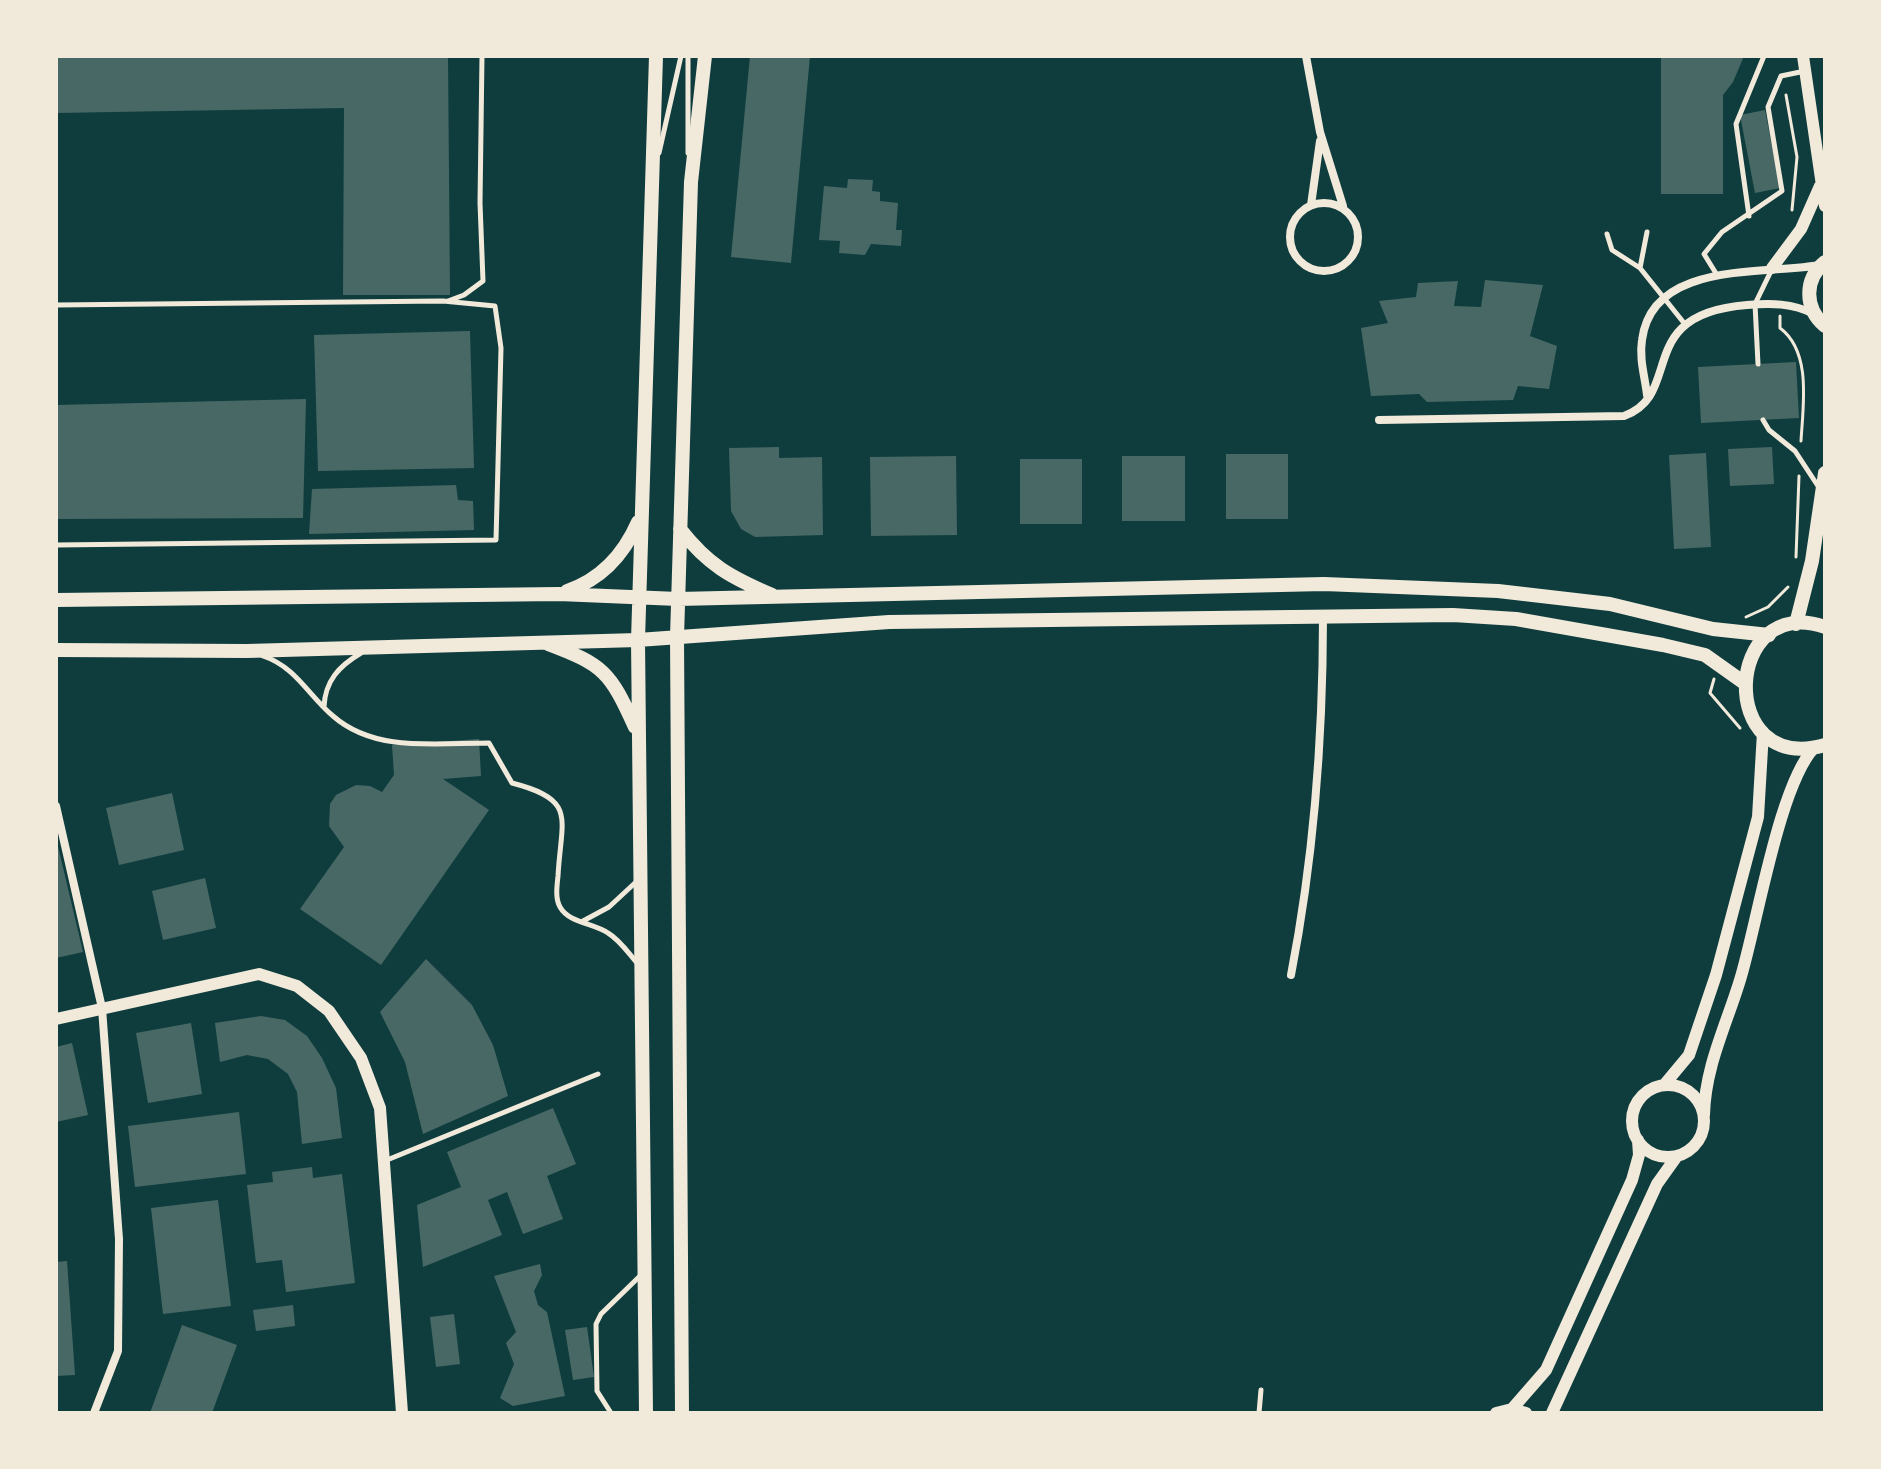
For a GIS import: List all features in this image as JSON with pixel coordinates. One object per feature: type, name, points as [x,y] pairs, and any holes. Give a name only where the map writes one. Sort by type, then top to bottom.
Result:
[{"type":"main road","points":[[646,1413],[638,640],[656,56]]},
{"type":"main road","points":[[682,1413],[677,637],[691,182],[705,56]]},
{"type":"main road","points":[[1822,324],[1809,288],[1823,263]]},
{"type":"main road","points":[[1796,624],[1812,561],[1825,473]]},
{"type":"main road","points":[[559,594],[580,587],[609,566],[622,553],[640,518]]},
{"type":"main road","points":[[680,529],[700,554],[725,574],[775,597]]},
{"type":"main road","points":[[56,600],[559,594],[678,599],[1324,584],[1512,592],[1610,604],[1730,631],[1769,635]]},
{"type":"main road","points":[[56,650],[247,651],[638,640],[889,622],[1453,615],[1516,619],[1590,630],[1705,655],[1743,682]]},
{"type":"main road","points":[[1820,746],[1778,742],[1763,732],[1751,717],[1743,682],[1756,648],[1769,635],[1796,624],[1825,627]]},
{"type":"main road","points":[[540,641],[601,668],[620,694],[638,733]]},
{"type":"street","points":[[1306,56],[1320,132],[1343,208]]},
{"type":"street","points":[[1803,56],[1825,206]]},
{"type":"street","points":[[1311,205],[1328,203],[1343,208],[1355,220],[1359,231],[1354,255],[1339,268],[1319,271],[1303,264],[1290,241],[1293,223],[1311,205],[1320,132]]},
{"type":"street","points":[[1772,268],[1812,211],[1822,179]]},
{"type":"street","points":[[1648,396],[1641,342],[1649,318],[1665,299],[1680,288],[1717,275],[1823,263]]},
{"type":"street","points":[[1379,420],[1624,416],[1635,412],[1648,396],[1675,332],[1684,323],[1712,310],[1780,304],[1822,324]]},
{"type":"street","points":[[1291,975],[1313,832],[1323,698],[1323,617]]},
{"type":"street","points":[[1664,1085],[1689,1055],[1716,975],[1758,817],[1763,732]]},
{"type":"street","points":[[1552,1413],[1657,1184],[1677,1156],[1695,1145],[1704,1126],[1705,1085],[1741,977],[1783,818],[1803,760],[1820,746]]},
{"type":"street","points":[[56,806],[102,1008],[119,1239],[118,1351],[94,1413]]},
{"type":"street","points":[[56,1019],[259,974],[297,986],[329,1011],[361,1058],[380,1108],[387,1160],[402,1413]]},
{"type":"street","points":[[1512,1409],[1546,1370],[1632,1180],[1639,1155],[1632,1120],[1635,1105],[1646,1092],[1664,1085],[1676,1085],[1695,1095],[1704,1115]]},
{"type":"street","points":[[1638,1140],[1659,1156],[1677,1156]]},
{"type":"street","points":[[1496,1413],[1512,1409],[1526,1413]]},
{"type":"lane","points":[[443,301],[464,295],[483,281],[480,203],[482,56]]},
{"type":"lane","points":[[653,183],[681,56]]},
{"type":"lane","points":[[688,56],[686,114],[691,182]]},
{"type":"lane","points":[[1749,217],[1736,124],[1764,56]]},
{"type":"lane","points":[[1717,275],[1704,254],[1722,232],[1749,217],[1782,191],[1768,107],[1781,76],[1806,71]]},
{"type":"lane","points":[[1640,268],[1647,232]]},
{"type":"lane","points":[[1607,234],[1612,250],[1640,268],[1684,323]]},
{"type":"lane","points":[[1758,364],[1755,304],[1772,268]]},
{"type":"lane","points":[[56,305],[443,301],[495,306],[501,348],[496,540],[56,545]]},
{"type":"lane","points":[[1763,420],[1769,430],[1801,458],[1823,494]]},
{"type":"lane","points":[[324,708],[328,682],[339,667],[370,648]]},
{"type":"lane","points":[[247,651],[281,663],[324,708],[345,724],[390,743],[489,743],[512,783],[544,792],[558,803],[561,819],[558,902],[567,915],[616,938],[642,969]]},
{"type":"lane","points":[[582,921],[609,907],[640,879]]},
{"type":"lane","points":[[387,1160],[598,1074]]},
{"type":"lane","points":[[611,1413],[597,1391],[596,1324],[646,1270]]},
{"type":"lane","points":[[1259,1413],[1261,1390]]},
{"type":"path","points":[[1781,76],[1797,157],[1796,200],[1786,230],[1795,238]]},
{"type":"path","points":[[1780,304],[1780,328],[1791,336],[1801,355],[1801,458],[1793,568]]},
{"type":"path","points":[[1730,631],[1733,620],[1768,607],[1788,590],[1790,579]]},
{"type":"building","points":[[56,56],[448,56],[450,295],[343,295],[344,108],[56,113]]},
{"type":"building","points":[[750,56],[810,56],[791,263],[731,257]]},
{"type":"building","points":[[1661,56],[1744,56],[1733,82],[1723,95],[1723,194],[1661,194]]},
{"type":"building","points":[[1765,110],[1780,188],[1755,193],[1740,115]]},
{"type":"building","points":[[848,179],[873,180],[872,191],[880,192],[880,201],[898,203],[896,230],[902,230],[901,246],[871,244],[865,255],[839,253],[840,241],[819,240],[824,186],[847,188]]},
{"type":"building","points":[[1485,280],[1543,285],[1530,336],[1557,346],[1549,389],[1518,386],[1513,400],[1427,402],[1419,394],[1371,396],[1361,328],[1388,323],[1379,301],[1416,297],[1418,283],[1458,281],[1454,306],[1481,307]]},
{"type":"building","points":[[470,331],[474,468],[318,471],[314,335]]},
{"type":"building","points":[[1796,362],[1799,418],[1701,423],[1698,367]]},
{"type":"building","points":[[306,399],[303,518],[56,519],[56,405]]},
{"type":"building","points":[[779,447],[779,458],[822,457],[823,535],[755,537],[741,529],[731,511],[729,448]]},
{"type":"building","points":[[1772,447],[1774,484],[1730,486],[1728,449]]},
{"type":"building","points":[[1706,453],[1711,547],[1674,549],[1669,455]]},
{"type":"building","points":[[1226,454],[1288,454],[1288,519],[1226,519]]},
{"type":"building","points":[[956,456],[957,535],[871,536],[870,457]]},
{"type":"building","points":[[1122,456],[1185,456],[1185,521],[1122,521]]},
{"type":"building","points":[[1020,459],[1082,459],[1082,524],[1020,524]]},
{"type":"building","points":[[456,485],[458,500],[473,501],[474,530],[309,534],[312,489]]},
{"type":"building","points":[[479,739],[481,776],[443,779],[489,810],[381,965],[300,909],[344,847],[329,826],[330,804],[336,795],[356,785],[370,786],[382,792],[394,775],[392,745]]},
{"type":"building","points":[[172,793],[184,850],[119,865],[106,808]]},
{"type":"building","points":[[56,838],[83,952],[56,958]]},
{"type":"building","points":[[205,878],[216,928],[163,940],[152,891]]},
{"type":"building","points":[[426,959],[472,1005],[493,1045],[508,1096],[423,1134],[405,1062],[380,1012]]},
{"type":"building","points":[[261,1016],[285,1020],[307,1036],[322,1058],[336,1088],[342,1138],[302,1144],[297,1092],[288,1074],[268,1059],[247,1055],[220,1062],[215,1023]]},
{"type":"building","points":[[191,1023],[202,1094],[148,1103],[136,1033]]},
{"type":"building","points":[[72,1043],[88,1115],[56,1122],[56,1047]]},
{"type":"building","points":[[553,1108],[576,1164],[547,1176],[563,1219],[523,1234],[507,1192],[488,1200],[502,1235],[423,1267],[417,1205],[461,1187],[447,1152]]},
{"type":"building","points":[[239,1112],[246,1174],[135,1187],[128,1126]]},
{"type":"building","points":[[312,1167],[313,1178],[342,1174],[355,1283],[286,1292],[282,1260],[256,1263],[247,1185],[273,1182],[272,1172]]},
{"type":"building","points":[[218,1200],[231,1306],[163,1314],[151,1208]]},
{"type":"building","points":[[67,1261],[75,1375],[56,1376],[56,1262]]},
{"type":"building","points":[[540,1264],[542,1275],[534,1291],[538,1305],[547,1312],[565,1396],[513,1406],[500,1398],[514,1364],[506,1343],[516,1332],[494,1276]]},
{"type":"building","points":[[293,1305],[295,1326],[256,1331],[253,1310]]},
{"type":"building","points":[[454,1314],[460,1364],[436,1367],[430,1317]]},
{"type":"building","points":[[182,1325],[237,1345],[212,1413],[150,1413]]},
{"type":"building","points":[[587,1327],[594,1377],[573,1380],[565,1330]]}]
